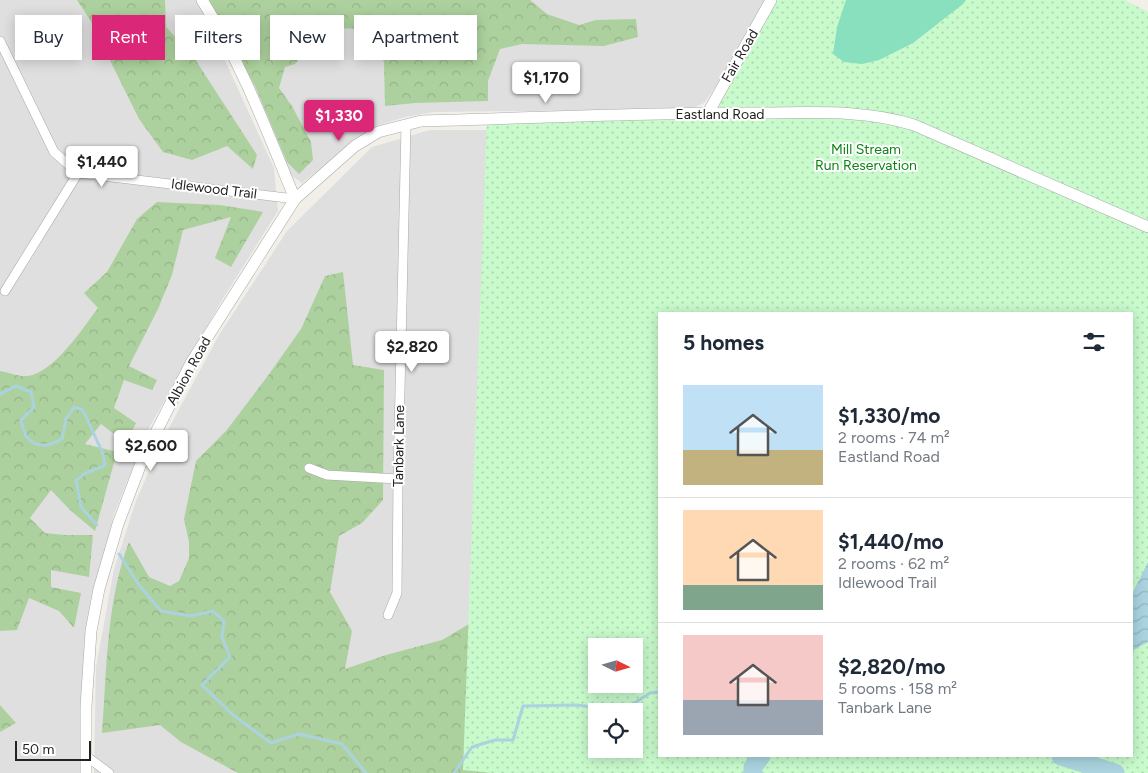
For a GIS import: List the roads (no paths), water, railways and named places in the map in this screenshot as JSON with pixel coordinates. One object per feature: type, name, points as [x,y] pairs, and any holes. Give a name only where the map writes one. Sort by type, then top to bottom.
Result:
[{"type":"street","points":[[202,0],[214,19],[245,80],[295,199]]},
{"type":"street","name":"Fair Road","points":[[708,113],[771,0]]},
{"type":"street","points":[[0,41],[54,152],[78,173],[5,291]]},
{"type":"street","name":"Eastland Road","points":[[295,199],[355,146],[378,132],[421,121],[708,113],[851,114],[896,119],[914,125],[1148,226]]},
{"type":"street","name":"Tanbark Lane","points":[[388,614],[398,593],[398,479],[406,125]]},
{"type":"street","name":"Idlewood Trail","points":[[78,173],[295,199]]},
{"type":"street","name":"Albion Road","points":[[86,773],[86,707],[91,630],[99,589],[118,524],[143,458],[191,363],[295,199]]},
{"type":"street","points":[[309,468],[327,475],[398,479]]},
{"type":"street","points":[[86,756],[109,773]]},
{"type":"water","points":[[1148,562],[1148,642],[1133,652],[1133,592]]},
{"type":"waterway","points":[[0,394],[16,386],[31,392],[34,407],[21,420],[26,436],[39,445],[48,445],[62,439],[66,419],[74,407],[83,410],[103,454],[105,465],[86,473],[76,481],[81,507],[97,525]]},
{"type":"waterway","points":[[119,554],[139,585],[161,611],[191,616],[213,611],[224,621],[222,637],[230,657],[202,685],[233,715],[271,743],[299,734],[342,744],[366,773]]},
{"type":"waterway","points":[[634,703],[650,693],[658,692]]},
{"type":"waterway","points":[[454,773],[472,747],[495,740],[513,740],[523,706],[588,707]]},
{"type":"waterway","points":[[753,773],[753,767],[760,757]]},
{"type":"waterway","points":[[1064,757],[1115,773]]},
{"type":"park label","name":"Mill Stream Run Reservation","points":[[866,158]]}]
